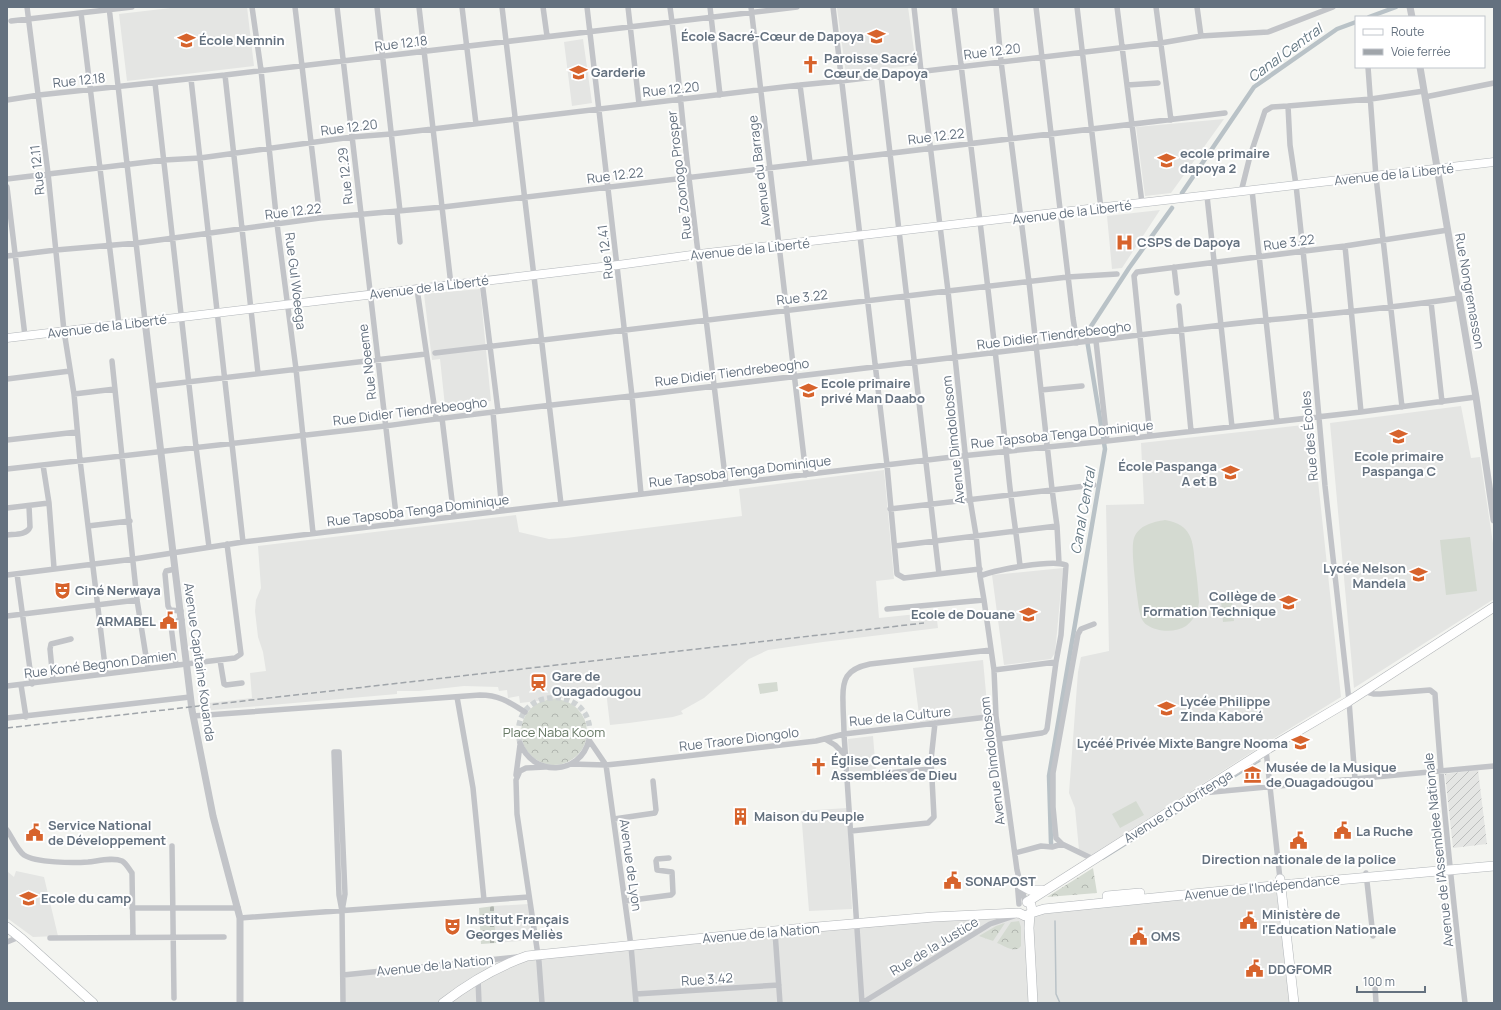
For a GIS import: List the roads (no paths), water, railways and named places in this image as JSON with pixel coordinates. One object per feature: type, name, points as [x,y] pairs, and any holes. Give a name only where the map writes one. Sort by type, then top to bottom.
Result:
[{"type":"main road","name":"Avenue de la Liberté","points":[[7,338],[534,274],[618,266],[700,254],[1101,209],[1494,162]]},
{"type":"main road","name":"Avenue d'Oubritenga","points":[[1025,908],[1047,889],[1494,608]]},
{"type":"main road","name":"Avenue de l'Indépendance","points":[[1025,908],[1044,909],[1159,894],[1493,863]]},
{"type":"main road","points":[[1281,882],[1294,1003]]},
{"type":"main road","points":[[1021,885],[1030,890],[1047,889]]},
{"type":"main road","points":[[1025,908],[1024,928],[1027,1003]]},
{"type":"main road","points":[[1025,908],[1029,928],[1033,1003]]},
{"type":"main road","name":"Avenue de la Nation","points":[[443,1003],[478,979],[513,961],[527,956],[707,937],[933,917],[986,916],[1025,908]]},
{"type":"main road","points":[[7,927],[93,1003]]},
{"type":"street","name":"Rue 12.11","points":[[27,7],[39,95],[64,331],[74,394],[80,460],[106,674]]},
{"type":"street","points":[[67,7],[68,14]]},
{"type":"street","points":[[11,21],[110,8],[132,7]]},
{"type":"street","name":"Rue Gul Woeega","points":[[252,7],[261,70],[277,224],[296,370],[313,533]]},
{"type":"street","points":[[295,7],[320,218]]},
{"type":"street","name":"Rue 12.29","points":[[337,7],[369,294]]},
{"type":"street","points":[[377,7],[399,211],[400,242]]},
{"type":"street","points":[[419,7],[451,285]]},
{"type":"street","points":[[462,7],[476,124]]},
{"type":"street","points":[[502,7],[560,504]]},
{"type":"street","points":[[543,7],[547,36]]},
{"type":"street","name":"Rue 12.41","points":[[587,7],[618,266],[641,494]]},
{"type":"street","points":[[628,7],[639,104]]},
{"type":"street","name":"Rue Zoonogo Prosper","points":[[670,7],[726,484]]},
{"type":"street","points":[[710,7],[720,95]]},
{"type":"street","name":"Rue 12.18","points":[[7,100],[39,95],[191,79],[631,27],[711,17],[751,10],[793,7]]},
{"type":"street","points":[[833,7],[859,237],[868,301],[874,367],[887,465],[897,574],[904,578],[980,569]]},
{"type":"street","name":"Avenue Dimdolobsom","points":[[914,7],[948,290],[970,499],[994,670],[996,716],[1017,870],[1025,908]]},
{"type":"street","points":[[954,7],[996,352],[1020,566]]},
{"type":"street","points":[[996,7],[1001,61],[1029,282],[1060,563]]},
{"type":"street","points":[[1036,7],[1077,343]]},
{"type":"street","points":[[1077,7],[1101,209]]},
{"type":"street","points":[[1118,7],[1142,203]]},
{"type":"street","points":[[1156,7],[1171,120]]},
{"type":"street","points":[[1197,7],[1201,36]]},
{"type":"street","name":"Rue 12.20","points":[[7,179],[127,164],[200,158],[352,137],[391,134],[1161,43],[1201,36],[1268,32],[1333,7]]},
{"type":"street","points":[[110,8],[145,321]]},
{"type":"street","name":"Avenue du Barrage","points":[[751,10],[806,475]]},
{"type":"street","points":[[81,13],[119,324]]},
{"type":"street","points":[[1368,68],[1376,176],[1402,407]]},
{"type":"street","name":"Rue Nongremasson","points":[[1420,68],[1476,397],[1494,520]]},
{"type":"street","points":[[225,75],[258,373]]},
{"type":"street","points":[[881,76],[927,460],[930,504],[936,540],[939,574]]},
{"type":"street","points":[[191,79],[207,234],[226,378],[243,542]]},
{"type":"street","points":[[155,83],[196,447],[209,547]]},
{"type":"street","points":[[1127,85],[1158,83]]},
{"type":"street","points":[[1241,192],[1250,156],[1265,111],[1272,107],[1424,94],[1494,83]]},
{"type":"street","points":[[800,85],[810,162]]},
{"type":"street","name":"Rue des Écoles","points":[[1288,106],[1290,145],[1296,185],[1310,316],[1355,779]]},
{"type":"street","name":"Rue 12.22","points":[[7,256],[137,243],[320,218],[524,197],[1092,128],[1171,120],[1225,112]]},
{"type":"street","points":[[7,187],[25,336]]},
{"type":"street","points":[[1252,190],[1277,422]]},
{"type":"street","points":[[1207,196],[1232,427]]},
{"type":"street","name":"Rue 3.22","points":[[1141,336],[1134,276],[1139,271],[1384,241],[1448,230]]},
{"type":"street","points":[[1345,246],[1361,412]]},
{"type":"street","points":[[1174,267],[1177,293]]},
{"type":"street","name":"Rue 3.22","points":[[435,353],[706,321],[948,290],[1068,277],[1117,274]]},
{"type":"street","points":[[482,281],[496,411],[502,511]]},
{"type":"street","points":[[417,289],[426,354],[439,418],[454,517]]},
{"type":"street","name":"Rue Noeeme","points":[[369,294],[397,523]]},
{"type":"street","name":"Rue Didier Tiendrebeogho","points":[[7,469],[232,442],[385,426],[439,418],[632,396],[795,375],[955,358],[1036,347],[1459,298]]},
{"type":"street","points":[[1431,302],[1442,402]]},
{"type":"street","points":[[1179,306],[1191,431]]},
{"type":"street","name":"Avenue Capitaine Kouanda","points":[[145,321],[193,716],[213,816],[240,918],[240,1003]]},
{"type":"street","points":[[1141,336],[1150,436]]},
{"type":"street","points":[[1093,341],[1107,441]]},
{"type":"street","points":[[153,386],[426,354]]},
{"type":"street","points":[[112,361],[134,559],[137,600],[148,668]]},
{"type":"street","points":[[7,379],[70,371]]},
{"type":"street","points":[[1041,390],[1082,386]]},
{"type":"street","points":[[74,394],[115,389]]},
{"type":"street","name":"Rue Tapsoba Tenga Dominique","points":[[7,575],[134,559],[227,544],[313,533],[927,460],[1277,422],[1476,397]]},
{"type":"street","points":[[7,440],[77,432]]},
{"type":"street","points":[[43,465],[49,503],[54,568]]},
{"type":"street","points":[[890,508],[1094,485]]},
{"type":"street","points":[[7,508],[49,503]]},
{"type":"street","points":[[7,534],[26,532],[29,530],[29,506]]},
{"type":"street","points":[[88,526],[130,521]]},
{"type":"street","points":[[895,546],[1057,526]]},
{"type":"street","name":"Rue Koné Begnon Damien","points":[[7,686],[235,658],[241,654],[227,544]]},
{"type":"street","points":[[980,576],[1020,566],[1060,563],[1066,565],[1061,635],[1048,726],[1046,731],[1042,733],[1000,739]]},
{"type":"street","points":[[175,570],[166,571],[165,574],[168,606],[170,610],[180,611]]},
{"type":"street","points":[[18,574],[32,684]]},
{"type":"street","points":[[7,616],[137,600]]},
{"type":"street","points":[[886,609],[984,600]]},
{"type":"street","points":[[176,665],[171,626],[172,622],[182,620]]},
{"type":"street","points":[[1093,860],[1062,844],[1056,838],[1053,807],[1053,773],[1078,634],[1082,629],[1094,624]]},
{"type":"street","points":[[53,680],[50,649],[51,644],[71,638]]},
{"type":"street","name":"Rue de la Culture","points":[[991,650],[870,664],[857,667],[847,675],[842,686],[844,734],[996,716]]},
{"type":"street","points":[[220,660],[224,684],[242,684]]},
{"type":"street","points":[[994,670],[1056,662]]},
{"type":"street","points":[[22,685],[26,717]]},
{"type":"street","name":"Avenue de l'Assemblee Nationale","points":[[1363,691],[1380,694],[1430,690],[1435,694],[1440,772],[1465,1003]]},
{"type":"street","points":[[193,716],[289,708],[492,695],[509,702],[525,712]]},
{"type":"street","points":[[7,718],[190,697]]},
{"type":"street","points":[[457,697],[473,788],[484,900]]},
{"type":"street","points":[[850,831],[928,822],[934,817],[930,769],[935,723]]},
{"type":"street","points":[[844,734],[862,1003]]},
{"type":"street","name":"Rue Traore Diongolo","points":[[606,765],[825,739],[844,734]]},
{"type":"street","points":[[825,739],[835,745],[846,757]]},
{"type":"street","points":[[516,780],[520,771],[526,768],[558,768],[571,764],[584,752],[589,740],[606,765]]},
{"type":"street","points":[[542,1003],[538,955],[517,814],[516,780],[520,743],[530,758],[537,764],[545,767]]},
{"type":"street","points":[[1266,750],[1281,882]]},
{"type":"street","points":[[342,911],[345,894],[339,752],[334,752],[339,895],[342,911],[343,1003]]},
{"type":"street","points":[[571,764],[606,765]]},
{"type":"street","name":"Avenue de Lyon","points":[[606,765],[631,946],[636,1003]]},
{"type":"street","points":[[1200,793],[1494,766]]},
{"type":"street","points":[[847,777],[930,769]]},
{"type":"street","points":[[614,819],[655,813],[654,781]]},
{"type":"street","points":[[7,830],[24,855],[42,860],[83,862],[109,860],[122,861],[132,873],[133,937]]},
{"type":"street","points":[[1015,853],[1041,846],[1052,847],[1062,844]]},
{"type":"street","points":[[172,846],[174,998]]},
{"type":"street","points":[[625,901],[672,895],[672,872],[657,870],[656,861],[657,859],[669,858]]},
{"type":"street","name":"Avenue Dimdolobsom","points":[[1017,870],[1025,908]]},
{"type":"street","points":[[1366,875],[1373,936]]},
{"type":"street","points":[[240,918],[529,897]]},
{"type":"street","points":[[132,908],[238,908]]},
{"type":"street","name":"Rue de la Justice","points":[[862,1003],[990,924],[1025,908]]},
{"type":"street","points":[[775,932],[780,1003]]},
{"type":"street","points":[[7,942],[19,937]]},
{"type":"street","points":[[50,938],[224,937]]},
{"type":"street","name":"Avenue de la Nation","points":[[343,975],[527,956]]},
{"type":"street","points":[[478,979],[479,1003]]},
{"type":"street","name":"Rue 3.42","points":[[636,994],[779,985]]},
{"type":"street","points":[[1375,986],[1376,1003]]},
{"type":"waterway","name":"Canal Central","points":[[1372,16],[1396,7]]},
{"type":"waterway","name":"Canal Central","points":[[1182,193],[1254,87],[1337,29],[1355,22]]},
{"type":"waterway","name":"Canal Central","points":[[1051,843],[1049,776],[1105,449],[1086,334],[1129,268],[1172,208]]},
{"type":"waterway","points":[[1215,789],[1260,761]]},
{"type":"waterway","points":[[1103,859],[1206,795]]},
{"type":"waterway","name":"Canal Central","points":[[1055,921],[1056,994],[1060,1003]]},
{"type":"tunnel","points":[[520,743],[519,724],[526,709],[538,701],[553,698],[568,700],[580,708],[588,721],[589,740]]},
{"type":"railway","points":[[7,728],[924,623]]},
{"type":"place","name":"École Sacré-Cœur de Dapoya","points":[[877,36]]},
{"type":"place","name":"École Nemnin","points":[[186,40]]},
{"type":"place","name":"Paroisse Sacré Cœur de Dapoya","points":[[811,65]]},
{"type":"place","name":"Garderie","points":[[578,72]]},
{"type":"place","name":"ecole primaire dapoya 2","points":[[1167,160]]},
{"type":"place","name":"CSPS de Dapoya","points":[[1124,242]]},
{"type":"place","name":"Ecole primaire privé Man Daabo","points":[[808,390]]},
{"type":"place","name":"Ecole primaire Paspanga C","points":[[1399,437]]},
{"type":"place","name":"École Paspanga A et B","points":[[1230,473]]},
{"type":"place","name":"Lycée Nelson Mandela","points":[[1419,575]]},
{"type":"place","name":"Ciné Nerwaya","points":[[62,590]]},
{"type":"place","name":"Collège de Formation Technique","points":[[1289,603]]},
{"type":"place","name":"Ecole de Douane","points":[[1028,614]]},
{"type":"place","name":"ARMABEL","points":[[169,621]]},
{"type":"place","name":"Gare de Ouagadougou","points":[[539,683]]},
{"type":"place","name":"Lycée Philippe Zinda Kaboré","points":[[1167,708]]},
{"type":"place","name":"Lycéé Privée Mixte Bangre Nooma","points":[[1301,743]]},
{"type":"place","name":"Église Centale des Assemblées de Dieu","points":[[818,767]]},
{"type":"place","name":"Musée de la Musique de Ouagadougou","points":[[1253,774]]},
{"type":"place","name":"Maison du Peuple","points":[[741,816]]},
{"type":"place","name":"La Ruche","points":[[1343,831]]},
{"type":"place","name":"Service National de Développement","points":[[35,832]]},
{"type":"place","name":"Direction nationale de la police","points":[[1299,840]]},
{"type":"place","name":"SONAPOST","points":[[952,881]]},
{"type":"place","name":"Ecole du camp","points":[[28,898]]},
{"type":"place","name":"Ministère de l'Education Nationale","points":[[1249,921]]},
{"type":"place","name":"Institut Français Georges Meliès","points":[[453,926]]},
{"type":"place","name":"OMS","points":[[1138,936]]},
{"type":"place","name":"DDGFOMR","points":[[1255,969]]},
{"type":"park label","name":"Place Naba Koom","points":[[554,732]]}]
